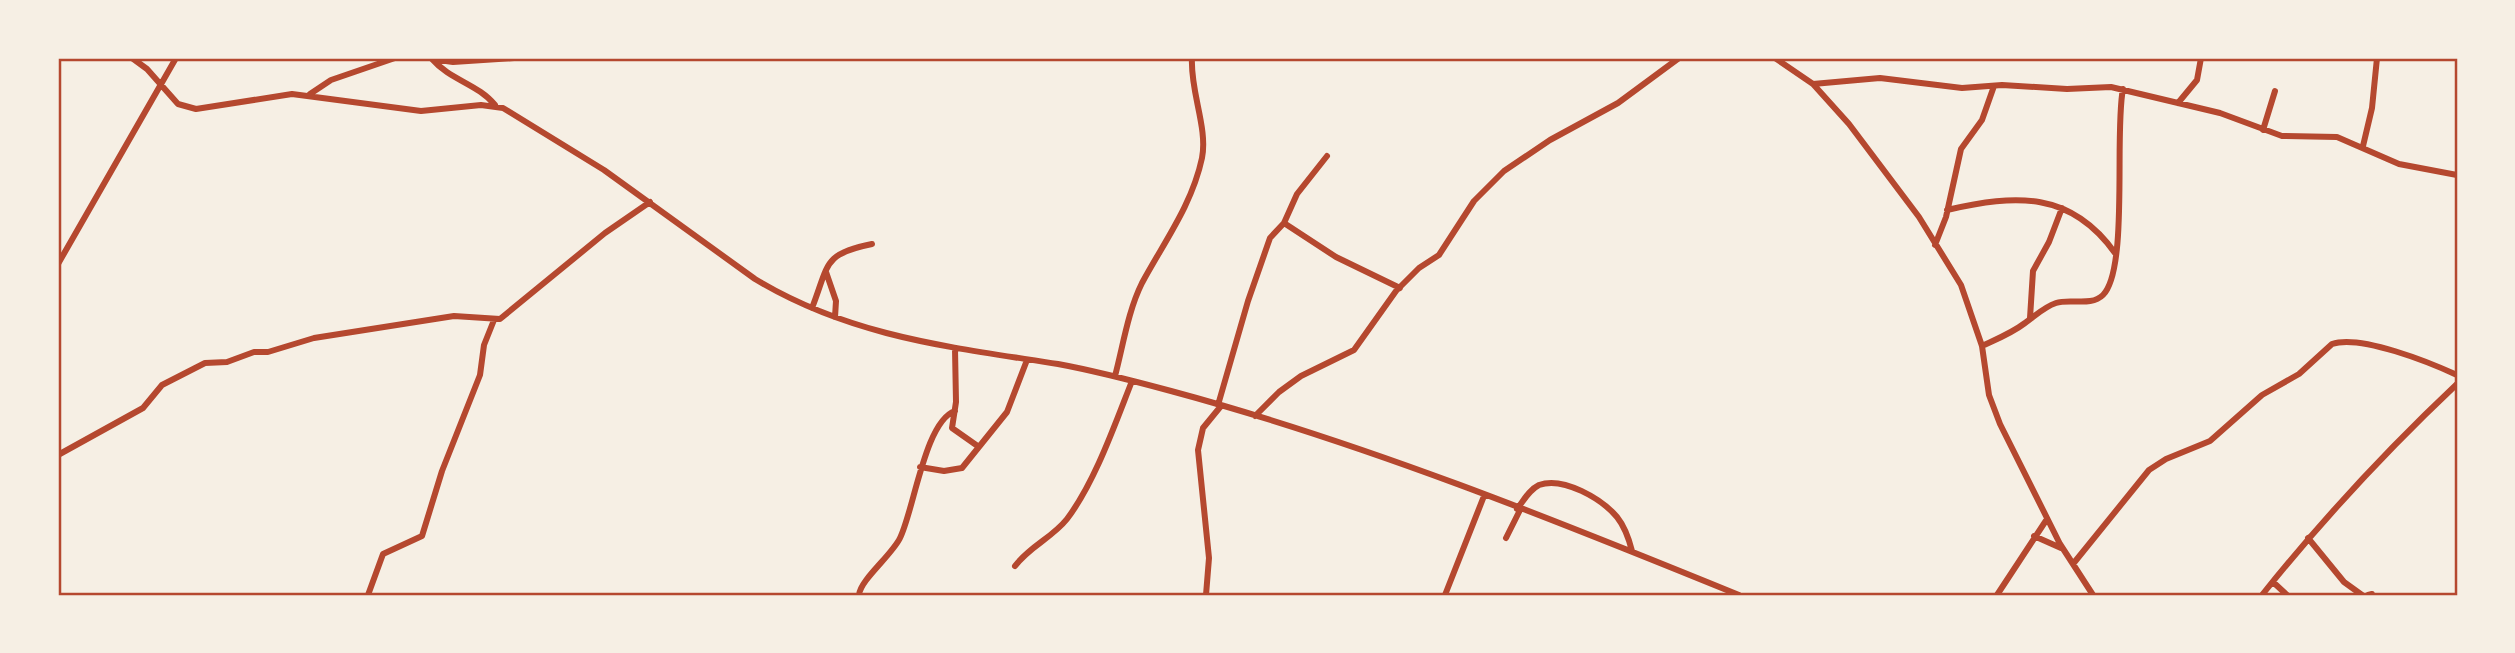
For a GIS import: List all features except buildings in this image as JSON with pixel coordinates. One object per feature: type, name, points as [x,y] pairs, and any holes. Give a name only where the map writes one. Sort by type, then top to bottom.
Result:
[{"type":"street","points":[[132,58],[178,104],[196,109],[277,95],[310,94],[421,111],[496,105]]},
{"type":"street","points":[[58,264],[176,58]]},
{"type":"street","points":[[310,94],[331,80],[395,58]]},
{"type":"street","points":[[431,59],[453,62],[514,58]]},
{"type":"street","points":[[1115,376],[1139,291],[1181,218],[1202,157],[1204,142],[1194,100],[1192,58]]},
{"type":"street","points":[[1255,416],[1279,392],[1301,376],[1349,355],[1400,288],[1438,255],[1474,201],[1511,165],[1612,107],[1679,58]]},
{"type":"street","points":[[1776,58],[1813,84],[1849,124],[1919,217],[1961,285],[1982,346],[1989,395],[2015,458],[2063,549],[2093,595]]},
{"type":"street","points":[[2178,103],[2197,80],[2201,58]]},
{"type":"street","points":[[2363,146],[2372,108],[2377,58]]},
{"type":"street","points":[[431,59],[448,75],[485,94],[496,105],[531,123],[650,202],[755,279],[812,308],[903,338],[1115,376],[1326,438],[1632,551],[1734,594]]},
{"type":"street","points":[[1813,84],[1880,78],[1938,87],[2123,89],[2220,113],[2289,138],[2337,137],[2363,146],[2399,164],[2457,175]]},
{"type":"street","points":[[1935,245],[1947,211],[1961,149],[1982,120],[1994,86]]},
{"type":"street","points":[[1982,346],[2054,304],[2065,300],[2083,302],[2102,296],[2115,253],[2119,210],[2118,115],[2123,89]]},
{"type":"street","points":[[2263,130],[2275,91]]},
{"type":"street","points":[[1206,595],[1209,558],[1198,450],[1203,428],[1220,406],[1255,278],[1270,238],[1284,223],[1294,198],[1327,156]]},
{"type":"street","points":[[1947,211],[1995,201],[2043,202],[2062,208],[2094,226],[2115,253]]},
{"type":"street","points":[[368,595],[383,554],[422,536],[442,471],[481,375],[484,345],[494,320],[605,233],[650,202]]},
{"type":"street","points":[[2030,319],[2033,271],[2049,242],[2062,208]]},
{"type":"street","points":[[1284,223],[1336,257],[1400,288]]},
{"type":"street","points":[[812,308],[826,272],[838,254],[872,244]]},
{"type":"street","points":[[826,272],[836,301],[835,317]]},
{"type":"street","points":[[58,455],[143,408],[162,385],[205,363],[227,362],[254,352],[268,352],[314,338],[454,316],[494,320]]},
{"type":"street","points":[[2073,564],[2149,470],[2166,459],[2210,441],[2262,395],[2299,374],[2332,344],[2357,343],[2424,361],[2457,375]]},
{"type":"street","points":[[955,349],[955,411],[952,428],[979,447]]},
{"type":"street","points":[[920,467],[955,471],[962,468],[1015,398],[1027,360]]},
{"type":"street","points":[[1015,566],[1034,544],[1060,527],[1074,508],[1132,381]]},
{"type":"street","points":[[2262,595],[2308,538],[2389,451],[2457,384]]},
{"type":"street","points":[[859,595],[861,587],[881,567],[900,540],[920,467],[943,417],[955,411]]},
{"type":"street","points":[[1506,538],[1518,509],[1531,490],[1549,483],[1567,486],[1613,513],[1628,535],[1632,551]]},
{"type":"street","points":[[1445,595],[1484,496]]},
{"type":"street","points":[[1997,595],[2024,558],[2034,536],[2047,519]]},
{"type":"street","points":[[2034,536],[2063,549]]},
{"type":"street","points":[[2308,538],[2360,595]]},
{"type":"street","points":[[2273,582],[2287,595]]}]
